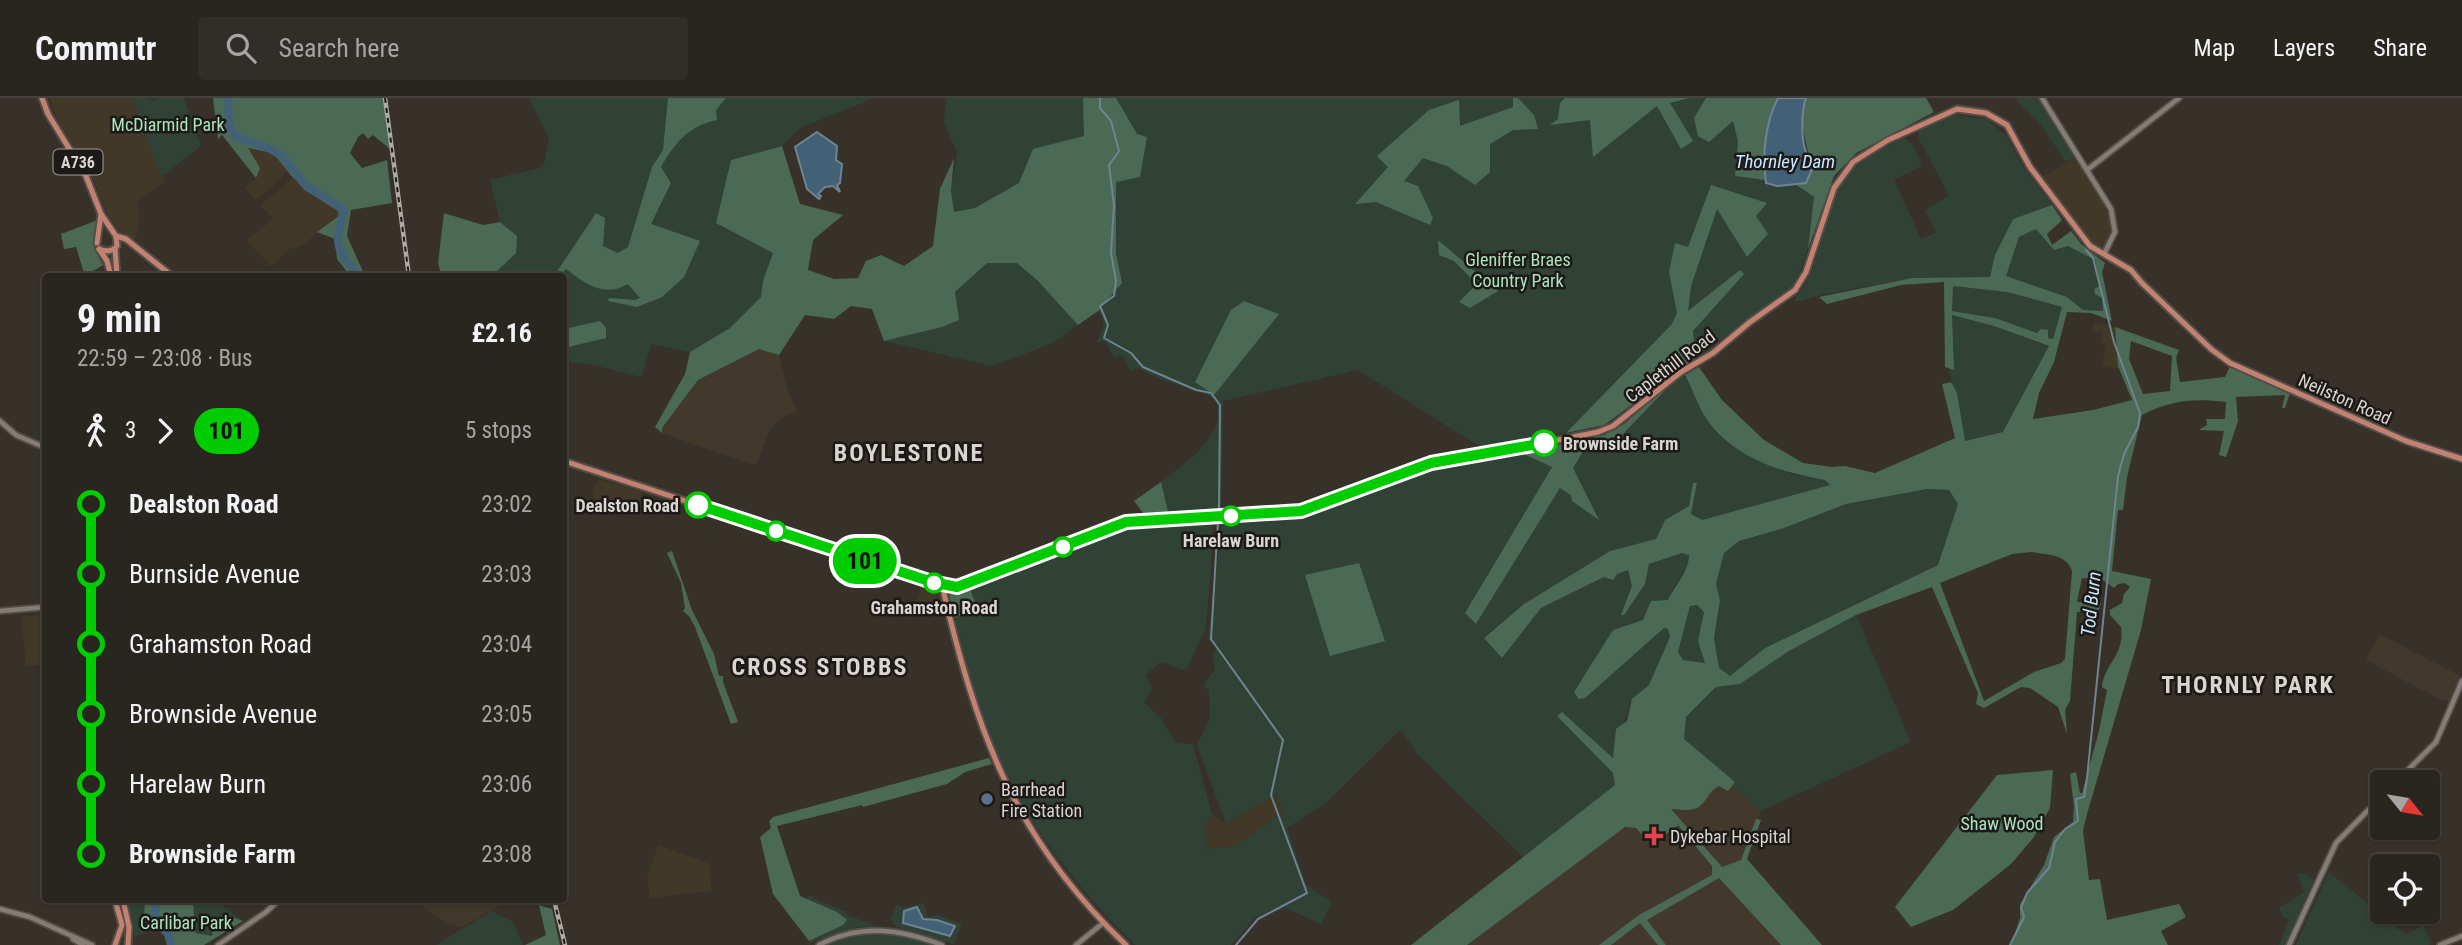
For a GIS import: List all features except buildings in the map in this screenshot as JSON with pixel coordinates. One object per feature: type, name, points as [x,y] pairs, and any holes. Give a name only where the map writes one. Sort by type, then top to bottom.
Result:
[{"type":"main road","name":"A736","points":[[42,98],[48,114],[86,176],[101,214],[115,235],[117,273]]},
{"type":"main road","name":"Caplethill Road","points":[[942,585],[965,585],[1126,522],[1301,511],[1431,463],[1590,433],[1620,421],[1681,372],[1701,361],[1750,322],[1787,299],[1806,272],[1827,207],[1842,174],[1865,153],[1957,109],[1986,113],[2007,125],[2025,159],[2090,246],[2131,270],[2220,357]]},
{"type":"main road","name":"A736","points":[[98,246],[101,214]]},
{"type":"main road","points":[[98,246],[105,235],[126,239],[168,273]]},
{"type":"main road","points":[[98,246],[107,251],[124,244],[137,248]]},
{"type":"main road","points":[[98,246],[110,273]]},
{"type":"main road","name":"Neilston Road","points":[[2220,357],[2272,383],[2416,445],[2462,458]]},
{"type":"main road","points":[[567,462],[942,585],[985,737],[1020,812],[1070,886],[1126,945]]},
{"type":"main road","points":[[115,945],[122,928],[116,903]]},
{"type":"main road","points":[[124,903],[129,927],[128,945]]},
{"type":"street","points":[[2042,98],[2087,170],[2114,220],[2113,236],[2104,255]]},
{"type":"street","points":[[2087,170],[2179,98]]},
{"type":"street","points":[[0,421],[16,435],[42,445]]},
{"type":"street","points":[[0,611],[42,607]]},
{"type":"street","points":[[2408,770],[2437,742],[2462,681]]},
{"type":"street","points":[[2289,945],[2336,843],[2370,808]]},
{"type":"street","points":[[218,945],[276,903]]},
{"type":"street","points":[[0,909],[30,917],[92,945]]},
{"type":"street","points":[[1076,945],[1103,923]]},
{"type":"street","points":[[54,928],[83,945]]},
{"type":"street","points":[[819,945],[841,934],[868,930],[904,933],[942,945]]},
{"type":"street","points":[[2440,945],[2462,936]]},
{"type":"shaded area","points":[[50,98],[132,98],[165,182],[138,200],[139,222],[136,238],[132,240],[119,229],[107,213],[95,183],[57,118]]},
{"type":"shaded area","points":[[247,148],[273,153],[289,171],[256,200],[245,188],[256,178],[260,168]]},
{"type":"shaded area","points":[[2076,157],[2113,220],[2112,236],[2103,248],[2092,243],[2041,178]]},
{"type":"shaded area","points":[[293,178],[337,206],[340,216],[301,246],[289,249],[271,266],[246,240],[274,219],[260,205]]},
{"type":"shaded area","points":[[2094,322],[2115,327],[2119,368],[2102,367],[2105,344],[2101,343],[2102,333],[2092,329]]},
{"type":"shaded area","points":[[759,348],[779,355],[787,388],[797,411],[779,420],[770,429],[757,463],[753,465],[662,433],[662,428],[698,380]]},
{"type":"shaded area","points":[[598,479],[643,492],[637,508],[594,499],[591,494]]},
{"type":"shaded area","points":[[922,585],[939,590],[943,604],[919,611],[914,609]]},
{"type":"shaded area","points":[[41,612],[42,665],[26,665],[21,617],[41,615]]},
{"type":"shaded area","points":[[2380,634],[2460,676],[2449,700],[2443,701],[2366,660]]},
{"type":"shaded area","name":"Dykebar Hospital","points":[[1677,741],[1761,811],[1743,861],[1811,945],[1412,945]]},
{"type":"shaded area","points":[[1277,794],[1283,812],[1235,846],[1208,849],[1204,828],[1212,814],[1226,824]]},
{"type":"shaded area","points":[[658,845],[710,864],[711,891],[650,898],[647,878]]},
{"type":"shaded area","points":[[417,903],[505,903],[461,928],[450,925]]},
{"type":"green space","name":"McDiarmid Park","points":[[132,98],[150,98],[152,101],[158,98],[184,98],[201,146],[161,177]]},
{"type":"green space","points":[[213,98],[383,98],[391,150],[373,135],[368,139],[363,133],[350,153],[362,168],[387,160],[392,203],[351,210],[347,236],[364,273],[348,273],[337,259],[335,239],[317,232],[339,216],[337,206],[293,178],[273,153],[248,148],[260,168],[256,178],[222,135],[218,139]]},
{"type":"green space","points":[[529,98],[875,98],[802,127],[782,146],[731,160],[773,253],[761,297],[730,328],[690,352],[651,344],[642,377],[589,364],[567,362],[567,273],[494,273],[517,236],[500,222],[490,180],[543,167],[549,139]]},
{"type":"green space","points":[[668,98],[726,98],[716,110],[717,120],[690,131],[661,167],[671,183],[651,224],[700,241],[684,277],[662,297],[637,307],[608,301],[609,298],[640,298],[628,284],[611,290],[603,289],[588,284],[566,269],[563,273],[556,273],[596,213],[605,218],[603,246],[618,253],[628,247],[652,167],[663,150]]},
{"type":"green space","name":"Gleniffer Braes Country Park","points":[[946,98],[1925,98],[1934,112],[1856,153],[1834,176],[1795,285],[1604,425],[1482,448],[1358,370],[1223,401],[1221,511],[1169,516],[1161,482],[1202,448],[1210,437],[1218,414],[1216,401],[1204,392],[1164,381],[1138,368],[1131,371],[1122,355],[1114,358],[1105,341],[1097,342],[1103,322],[1099,312],[1095,314],[1033,149],[1019,183],[975,208],[954,212],[951,191],[957,152],[944,123]]},
{"type":"green space","points":[[1083,98],[1116,98],[1137,134],[1147,137],[1140,177],[1116,182],[1116,254],[1122,283],[1098,311],[1078,325],[1038,281],[1017,263],[987,263],[955,292],[959,320],[942,327],[884,341],[872,309],[851,306],[834,319],[805,315],[779,355],[759,349],[698,380],[662,428],[662,433],[655,427],[685,374],[690,352],[730,328],[761,297],[763,281],[773,253],[716,223],[731,160],[782,146],[800,204],[843,215],[813,240],[808,270],[834,279],[858,278],[866,261],[881,255],[904,266],[933,246],[940,189],[954,158],[951,191],[954,212],[975,208],[1019,183],[1033,149],[1084,136]]},
{"type":"green space","points":[[1513,98],[1518,98],[1534,115],[1538,129],[1513,130],[1490,144],[1490,172],[1475,185],[1447,166],[1423,158],[1404,181],[1418,186],[1433,218],[1430,225],[1376,202],[1355,204],[1388,167],[1377,156],[1429,110],[1459,100],[1460,126],[1513,107]]},
{"type":"green space","points":[[1565,98],[1689,98],[1670,103],[1693,141],[1681,149],[1657,106],[1593,157],[1590,120],[1550,125],[1558,119],[1560,103]]},
{"type":"green space","points":[[1706,98],[1778,98],[1765,138],[1765,180],[1735,176],[1738,141],[1733,121],[1709,142],[1698,136],[1694,118]]},
{"type":"green space","points":[[1806,98],[1926,98],[1934,112],[1856,153],[1834,176],[1808,249],[1814,197],[1795,184],[1806,183],[1810,165],[1803,122]]},
{"type":"green space","points":[[2014,98],[2038,98],[2076,157],[2066,162],[2038,121]]},
{"type":"green space","points":[[1954,115],[1987,119],[2006,135],[2022,166],[2052,205],[2013,219],[1995,255],[1990,277],[1912,278],[1796,302],[1794,300],[1812,270],[1832,202],[1840,186],[1862,162],[1904,137],[1913,145],[1922,166],[1894,180],[1921,239],[1936,233],[1925,210],[1949,196],[1919,139],[1919,129]]},
{"type":"green space","points":[[1711,185],[1767,203],[1756,216],[1768,234],[1747,257],[1717,209],[1691,286],[1688,311],[1740,270],[1744,274],[1693,331],[1696,358],[1604,425],[1566,433],[1672,324],[1677,313],[1669,272],[1675,243],[1688,247]]},
{"type":"green space","points":[[2052,205],[2062,220],[2047,234],[2052,245],[2071,231],[2082,245],[2105,263],[2102,272],[2112,321],[2091,313],[2067,312],[2054,362],[2039,393],[2033,419],[2093,410],[2132,400],[2118,366],[2115,327],[2179,350],[2176,358],[2180,382],[2225,377],[2230,366],[2290,393],[2285,408],[2282,408],[2285,395],[2236,397],[2238,421],[2226,457],[2219,455],[2224,431],[2199,430],[2207,425],[2206,419],[2225,419],[2226,402],[2183,401],[2142,415],[2127,477],[2123,510],[2118,510],[2112,571],[2151,579],[2141,630],[2083,831],[2089,880],[2100,879],[2107,920],[2179,904],[2186,917],[2161,931],[2168,945],[2011,945],[2020,918],[2020,904],[2044,865],[2054,837],[2073,822],[2070,774],[2076,772],[2082,793],[2107,690],[2102,687],[2104,679],[2120,645],[2121,627],[2110,615],[2110,610],[2122,603],[2124,594],[2130,587],[2125,583],[2114,588],[2101,579],[2082,578],[2077,602],[2101,603],[2099,610],[2077,612],[2070,701],[2065,710],[2067,734],[2058,707],[2030,688],[2021,687],[1984,708],[1976,704],[1978,693],[1932,587],[1856,615],[1789,651],[1740,684],[1716,687],[1686,717],[1684,739],[1735,782],[1728,791],[1719,786],[1694,809],[1671,809],[1722,867],[1741,860],[1756,819],[1761,820],[1747,859],[1822,945],[1781,945],[1719,878],[1647,920],[1666,945],[1658,945],[1640,923],[1611,945],[1599,945],[1639,915],[1712,875],[1712,866],[1678,825],[1656,839],[1645,838],[1636,828],[1625,827],[1467,945],[1411,945],[1615,785],[1613,773],[1557,716],[1562,712],[1613,758],[1616,729],[1627,721],[1632,699],[1649,685],[1670,637],[1668,629],[1664,628],[1585,698],[1579,699],[1574,692],[1613,630],[1643,620],[1651,601],[1668,600],[1684,573],[1689,555],[1682,553],[1649,564],[1645,584],[1624,615],[1621,615],[1632,586],[1628,570],[1617,574],[1613,580],[1604,577],[1541,608],[1502,658],[1484,638],[1524,604],[1610,551],[1656,539],[1665,520],[1689,506],[1693,483],[1697,483],[1691,514],[1702,520],[1830,485],[1825,480],[1791,473],[1757,460],[1727,441],[1704,415],[1685,375],[1699,367],[1722,400],[1764,440],[1803,463],[1845,466],[1875,473],[1955,438],[1942,384],[1951,382],[1957,393],[1965,441],[2003,432],[2049,346],[1994,326],[1952,315],[1954,370],[1945,367],[1944,282],[1901,285],[1827,304],[1819,297],[1912,278],[1990,277],[1995,255],[2013,219]],"holes":[[[2036,229],[2054,250],[2068,246],[2095,260],[2100,286],[2094,289],[2095,294],[2102,298],[2103,311],[2083,310],[2067,297],[2006,276],[2019,237]],[[1953,286],[2007,292],[2062,307],[2053,339],[2048,338],[2048,330],[2041,329],[2037,333],[1995,318],[1952,311]],[[2131,341],[2172,356],[2170,391],[2143,394],[2129,359]],[[1927,489],[1949,490],[1958,504],[1938,565],[1765,648],[1730,676],[1719,668],[1714,638],[1720,600],[1716,584],[1724,553],[1739,541],[1784,528],[1846,504]],[[2032,552],[2066,561],[2072,571],[2065,659],[2061,663],[2034,672],[1984,701],[1940,583],[2012,554]],[[1697,605],[1704,612],[1698,641],[1705,663],[1683,660],[1678,652],[1690,606]]]},
{"type":"green space","points":[[444,213],[483,225],[500,222],[517,236],[516,253],[495,273],[441,273],[438,263]]},
{"type":"green space","points":[[98,220],[94,248],[103,265],[90,273],[84,273],[76,247],[64,249],[61,234]]},
{"type":"green space","points":[[2037,229],[2054,250],[2068,246],[2095,260],[2103,311],[2083,310],[2067,297],[2005,276],[2019,237]]},
{"type":"green space","points":[[1438,240],[1498,291],[1470,308],[1459,302],[1477,284],[1454,261],[1439,255]]},
{"type":"green space","points":[[986,263],[1017,263],[1038,281],[1078,325],[1053,343],[992,366],[884,341],[942,327],[958,320],[955,292]]},
{"type":"green space","points":[[1953,286],[2007,292],[2062,307],[2053,339],[2048,338],[2048,330],[2037,334],[1995,318],[1952,311]]},
{"type":"green space","points":[[1244,301],[1279,314],[1214,395],[1195,382],[1231,310]]},
{"type":"green space","points":[[1952,315],[1994,326],[2049,347],[2004,432],[1965,441],[1949,369],[1954,369]]},
{"type":"green space","points":[[600,321],[606,328],[606,338],[567,347],[567,328]]},
{"type":"green space","points":[[1685,375],[1705,417],[1790,474],[1826,480],[1831,485],[1702,520],[1691,515],[1697,483],[1689,506],[1665,520],[1656,539],[1610,551],[1524,604],[1484,637],[1502,658],[1541,608],[1604,577],[1628,569],[1632,586],[1622,614],[1645,584],[1649,564],[1682,553],[1689,555],[1689,567],[1675,585],[1668,600],[1643,620],[1613,630],[1599,657],[1597,686],[1664,628],[1668,629],[1670,637],[1649,686],[1632,699],[1613,758],[1562,712],[1558,716],[1613,773],[1615,785],[1523,857],[1417,754],[1401,729],[1327,802],[1287,828],[1306,885],[1332,902],[1321,924],[1285,908],[1255,918],[1231,945],[1135,945],[1091,899],[1033,822],[988,737],[955,618],[976,607],[969,587],[1111,533],[1137,527],[1212,523],[1211,574],[1205,630],[1186,671],[1162,662],[1145,675],[1153,688],[1144,702],[1161,718],[1176,743],[1193,744],[1212,814],[1204,828],[1208,849],[1235,846],[1283,812],[1276,794],[1226,824],[1197,745],[1210,718],[1209,691],[1203,686],[1215,669],[1212,659],[1216,648],[1208,640],[1222,522],[1316,514],[1426,468],[1521,453],[1552,467],[1465,613],[1476,624],[1560,488],[1572,495],[1573,468],[1587,445],[1622,435],[1675,380]]},
{"type":"green space","points":[[1675,380],[1622,435],[1587,445],[1573,468],[1599,520],[1572,501],[1571,495],[1560,488],[1476,624],[1465,613],[1552,467],[1521,453],[1604,435],[1624,424]]},
{"type":"green space","points":[[1161,482],[1169,516],[1144,514],[1134,501]]},
{"type":"green space","points":[[1927,489],[1949,490],[1958,504],[1938,565],[1765,648],[1730,677],[1719,669],[1714,638],[1720,600],[1716,584],[1724,553],[1739,541],[1784,528],[1846,504]]},
{"type":"green space","points":[[672,551],[692,610],[714,654],[719,676],[723,676],[738,722],[731,724],[695,627],[683,611],[685,608],[681,583],[667,553]]},
{"type":"green space","points":[[1359,563],[1385,641],[1330,656],[1305,575]]},
{"type":"green space","points":[[969,587],[977,607],[955,618],[949,595]]},
{"type":"green space","points":[[1697,605],[1704,612],[1702,623],[1705,663],[1683,660],[1678,652],[1690,606]]},
{"type":"green space","points":[[1856,615],[1911,742],[1761,811],[1732,786],[1734,782],[1684,739],[1686,717],[1717,687],[1740,684],[1789,651]]},
{"type":"green space","points":[[989,758],[992,764],[965,772],[947,784],[863,807],[862,805],[777,826],[800,896],[837,912],[847,920],[843,925],[809,941],[773,894],[760,837],[771,828],[769,821],[773,817]]},
{"type":"green space","name":"Shaw Wood","points":[[2053,770],[2050,808],[2034,837],[2011,864],[1953,910],[1911,927],[1895,907],[1997,775]]},
{"type":"green space","points":[[2329,872],[2370,906],[2370,924],[2393,924],[2406,935],[2423,925],[2431,942],[2429,945],[2296,945]]},
{"type":"green space","points":[[2297,873],[2307,874],[2314,880],[2285,945],[2279,945],[2289,920],[2283,917],[2279,908],[2304,892]]},
{"type":"green space","points":[[814,895],[812,900],[847,910],[846,915],[879,926],[857,927],[810,943],[809,941],[842,925],[821,907],[808,901],[807,897]]},
{"type":"green space","name":"Carlibar Park","points":[[129,903],[218,903],[243,921],[204,945],[168,945],[166,936],[159,927],[135,937]]},
{"type":"green space","points":[[145,903],[193,903],[195,933],[212,936],[214,918],[227,915],[243,921],[204,945],[168,945],[160,930],[144,922]]},
{"type":"green space","points":[[924,903],[927,917],[938,915],[962,924],[954,944],[896,927],[891,920],[896,905],[903,908]]},
{"type":"green space","points":[[539,905],[552,909],[560,945],[525,945],[546,935]]},
{"type":"green space","points":[[492,911],[513,922],[523,945],[436,945]]},
{"type":"green space","points":[[896,933],[935,945],[824,945],[847,935]]},
{"type":"water","name":"Thornley Dam","points":[[1778,98],[1806,98],[1802,118],[1803,140],[1813,167],[1806,183],[1777,186],[1766,183],[1766,139]]},
{"type":"water","points":[[817,132],[837,146],[836,160],[842,164],[840,183],[837,185],[840,192],[833,186],[825,187],[818,194],[821,196],[819,199],[807,189],[795,147]]},
{"type":"water","points":[[917,907],[923,919],[955,926],[950,936],[903,923],[904,911]]},
{"type":"waterway","points":[[228,98],[229,125],[236,137],[282,156],[306,186],[344,210],[339,246],[356,273]]},
{"type":"waterway","points":[[1100,98],[1100,108],[1111,121],[1119,151],[1109,165],[1114,205],[1111,253],[1116,281],[1114,296],[1100,306],[1108,325],[1104,338],[1131,353],[1143,367],[1196,390],[1211,393],[1220,405],[1219,509]]},
{"type":"waterway","name":"Tod Burn","points":[[2010,945],[2024,917],[2021,908],[2027,893],[2049,868],[2055,842],[2065,829],[2078,821],[2076,799],[2084,797],[2118,476],[2124,454],[2138,427],[2140,413],[2114,342],[2093,258],[2086,250]]},
{"type":"waterway","points":[[1218,521],[1211,639],[1283,740],[1271,795],[1307,893],[1258,919],[1236,945]]},
{"type":"waterway","points":[[157,903],[154,920],[168,934],[171,945]]},
{"type":"railway","points":[[385,98],[409,273]]},
{"type":"railway","points":[[555,903],[565,945]]},
{"type":"bus line","name":"101","points":[[698,505],[932,582],[957,587],[1117,524],[1136,520],[1158,521],[1301,511],[1420,466],[1544,443]]},
{"type":"place","name":"Brownside Farm","points":[[1544,443]]},
{"type":"place","name":"Dealston Road","points":[[698,505]]},
{"type":"place","name":"Harelaw Burn","points":[[1231,516]]},
{"type":"place","name":"Grahamston Road","points":[[934,583]]},
{"type":"place","name":"Barrhead Fire Station","points":[[987,799]]},
{"type":"place","name":"Dykebar Hospital","points":[[1654,836]]},
{"type":"district","name":"BOYLESTONE","points":[[909,453]]},
{"type":"district","name":"CROSS STOBBS","points":[[820,667]]},
{"type":"district","name":"THORNLY PARK","points":[[2248,685]]}]
